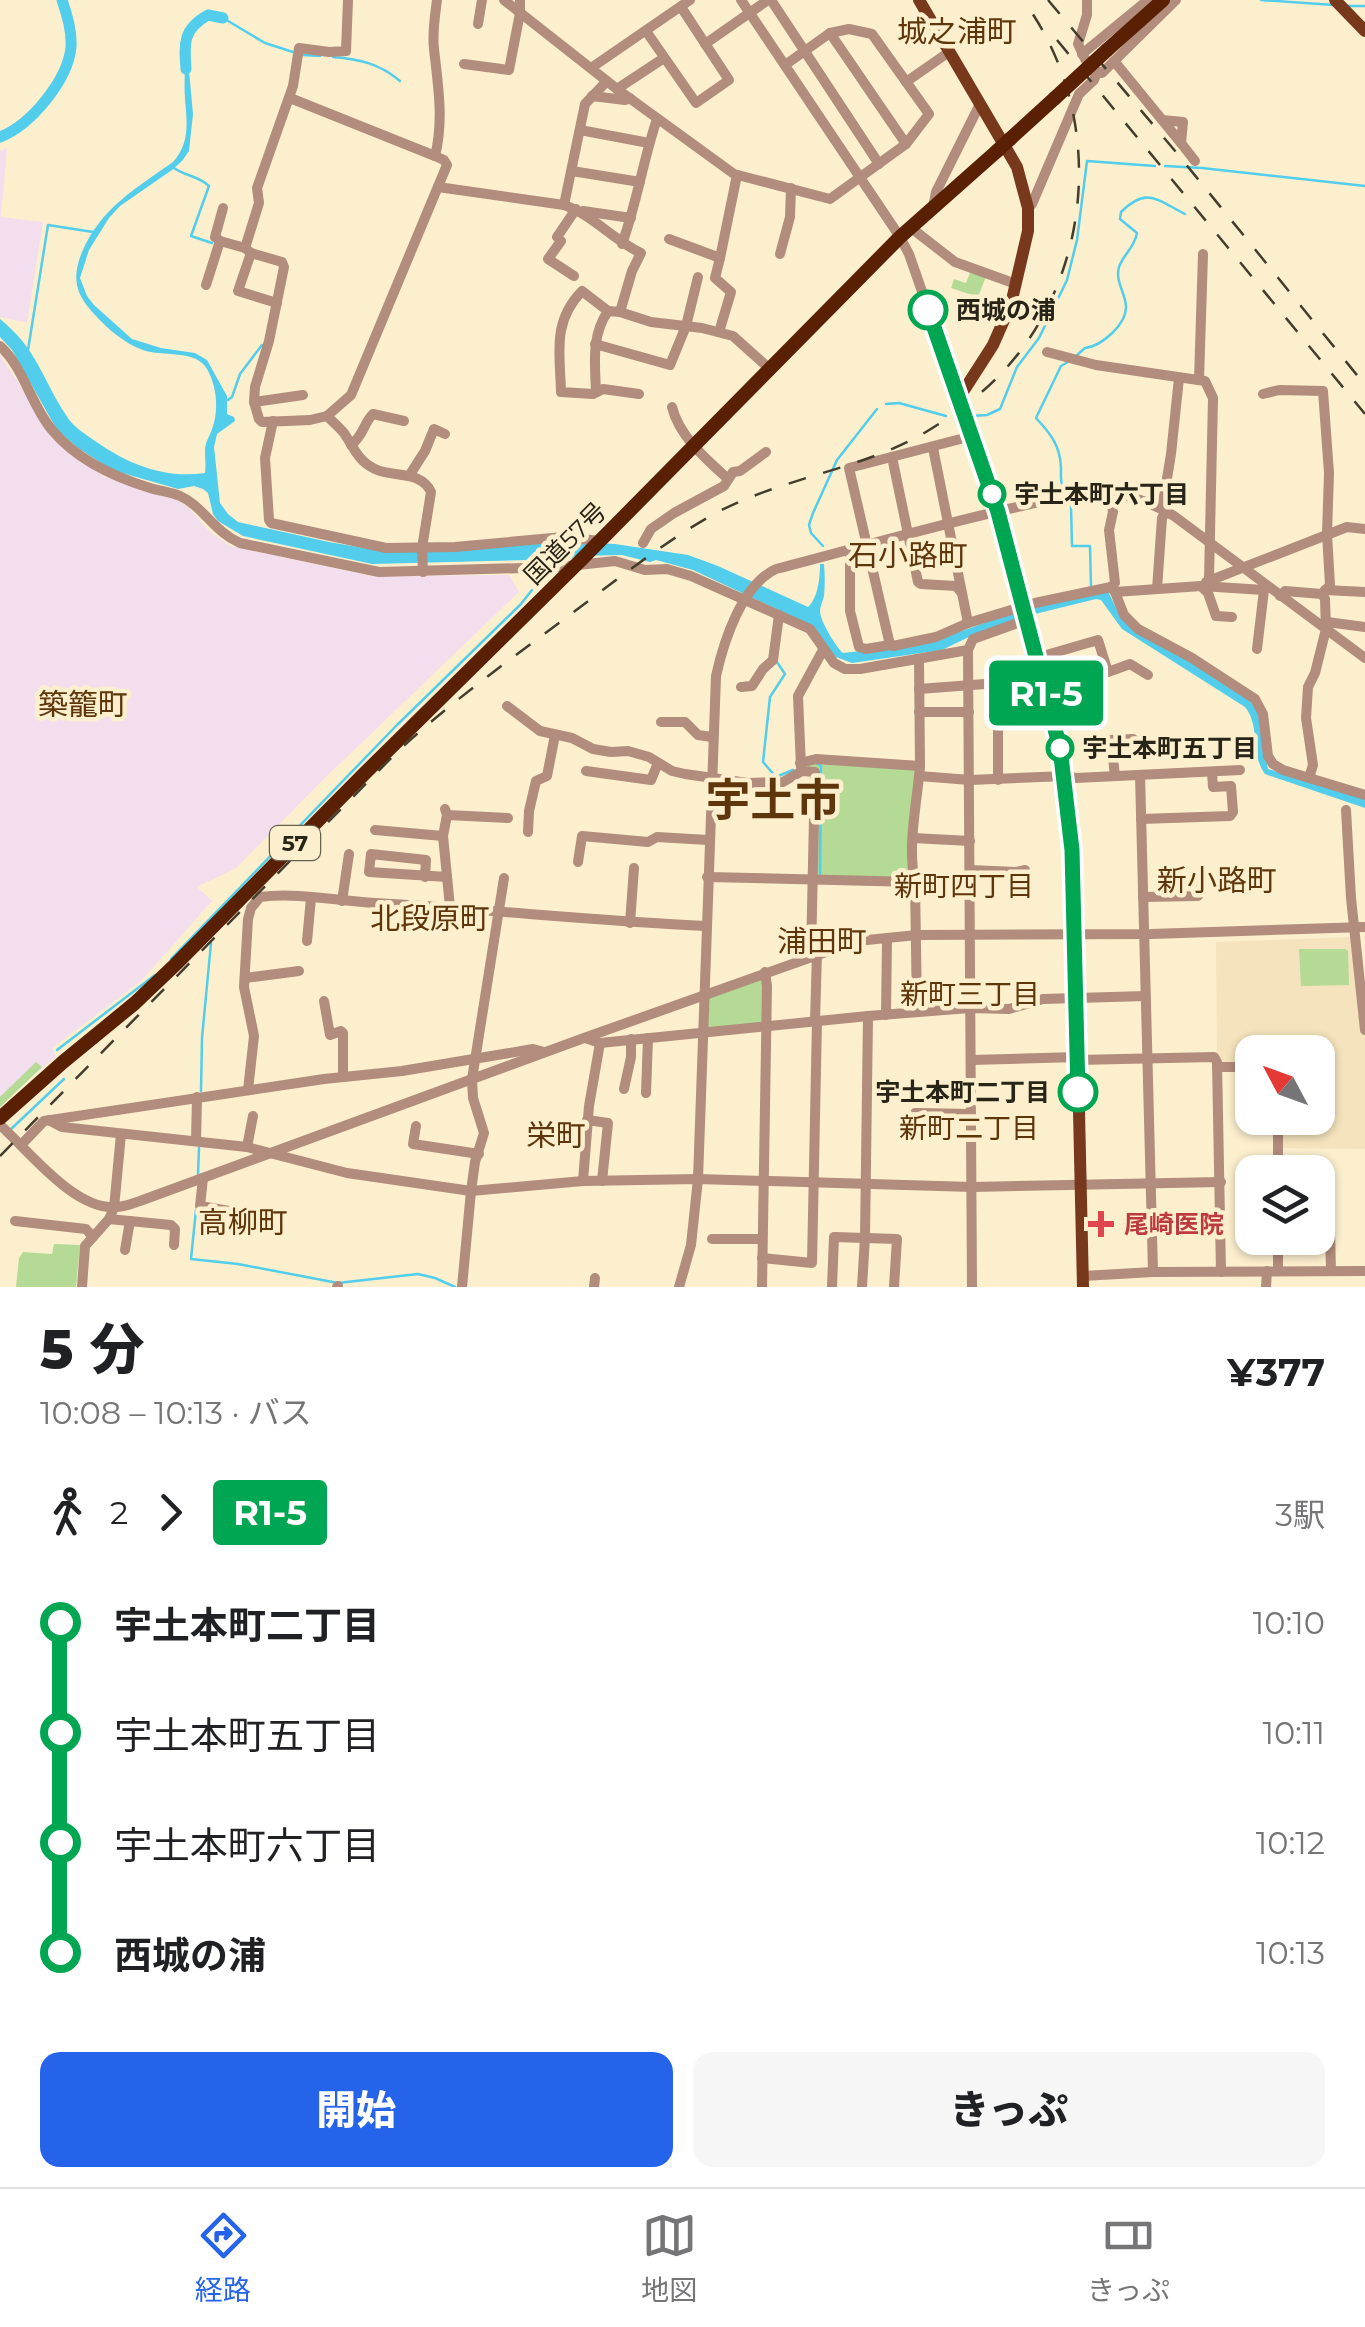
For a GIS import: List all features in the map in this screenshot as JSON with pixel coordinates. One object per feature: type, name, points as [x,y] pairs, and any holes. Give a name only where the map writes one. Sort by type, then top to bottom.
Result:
[{"type":"highway","name":"国道57号","points":[[0,1122],[176,964],[905,232],[1055,98],[1110,56],[1163,0]]},
{"type":"main road","points":[[918,0],[1017,168],[1028,208],[1028,231],[1011,304],[993,345],[959,398],[998,512],[1064,776],[1072,850],[1083,1282]]},
{"type":"main road","points":[[1334,0],[1365,31]]},
{"type":"street","points":[[277,303],[238,291],[259,203],[257,188],[290,98],[298,48],[346,51],[348,0]]},
{"type":"street","points":[[435,156],[440,107],[434,47],[437,0]]},
{"type":"street","points":[[478,24],[482,0]]},
{"type":"street","points":[[504,0],[617,89],[737,175],[830,199],[906,144],[929,114],[872,34],[849,30],[830,33],[784,65]]},
{"type":"street","points":[[464,64],[509,70],[520,0]]},
{"type":"street","points":[[742,0],[862,178],[905,232],[955,262],[1016,284]]},
{"type":"street","points":[[705,44],[770,0],[880,164]]},
{"type":"street","points":[[1087,0],[1078,44],[1096,72]]},
{"type":"street","points":[[1082,54],[1148,0]]},
{"type":"street","points":[[1096,72],[1102,72],[1110,56],[1176,0]]},
{"type":"street","points":[[591,68],[686,4],[705,44],[729,80],[696,104],[646,31]]},
{"type":"street","points":[[830,33],[906,144]]},
{"type":"street","points":[[906,82],[949,52]]},
{"type":"street","points":[[1110,56],[1195,161]]},
{"type":"street","points":[[617,89],[664,58]]},
{"type":"street","points":[[1028,208],[1078,94],[1094,80],[1096,72]]},
{"type":"street","points":[[574,276],[548,259],[561,241],[557,237],[573,208],[572,171],[584,104],[607,81]]},
{"type":"street","points":[[592,96],[630,98]]},
{"type":"street","points":[[223,208],[215,237],[284,264],[269,341],[255,387],[254,402],[260,421],[327,416],[350,395],[447,165],[435,156],[290,98]]},
{"type":"street","points":[[932,207],[980,104]]},
{"type":"street","points":[[622,244],[657,119]]},
{"type":"street","points":[[580,130],[648,143]]},
{"type":"street","points":[[572,171],[640,182]]},
{"type":"street","points":[[719,332],[730,292],[715,278],[737,175]]},
{"type":"street","points":[[438,187],[631,218]]},
{"type":"street","points":[[780,254],[790,217],[791,188]]},
{"type":"street","points":[[573,208],[622,244],[641,252],[614,311],[599,324],[595,344],[596,392]]},
{"type":"street","points":[[905,232],[909,254],[959,398]]},
{"type":"street","points":[[669,238],[720,258]]},
{"type":"street","points":[[206,285],[220,241]]},
{"type":"street","points":[[1199,380],[1203,254]]},
{"type":"street","points":[[595,344],[670,365],[686,326],[698,276]]},
{"type":"street","points":[[639,394],[603,389],[562,392],[562,320],[582,291],[614,311],[651,322],[733,336],[771,370]]},
{"type":"street","points":[[0,346],[49,426],[66,444],[114,476],[179,495],[226,537],[302,558],[379,572],[530,568],[580,562],[667,569],[750,592],[779,615],[810,629],[834,663],[845,668],[860,669],[968,650]]},
{"type":"street","points":[[1047,352],[1096,365],[1206,380],[1213,398],[1205,583],[1216,616],[1232,617]]},
{"type":"street","points":[[1157,589],[1179,378]]},
{"type":"street","points":[[1262,394],[1279,390],[1337,390]]},
{"type":"street","points":[[1322,391],[1329,474],[1330,584],[1323,592]]},
{"type":"street","points":[[254,402],[303,395]]},
{"type":"street","points":[[672,407],[676,422],[728,479]]},
{"type":"street","points":[[350,445],[362,434],[373,414],[404,422]]},
{"type":"street","points":[[327,416],[370,466],[424,481],[431,490],[422,549],[423,570]]},
{"type":"street","points":[[273,421],[265,458],[271,523],[386,548],[484,546],[563,536],[600,540]]},
{"type":"street","points":[[408,476],[434,429],[445,434]]},
{"type":"street","points":[[890,644],[848,468],[972,436]]},
{"type":"street","points":[[933,448],[968,622]]},
{"type":"street","points":[[643,543],[651,529],[724,486],[733,472],[766,452]]},
{"type":"street","points":[[892,457],[918,582],[956,586],[962,592]]},
{"type":"street","points":[[1109,493],[1115,583],[1112,589]]},
{"type":"street","points":[[679,1287],[694,1223],[698,1179],[714,686],[721,654],[750,592],[764,574],[949,523],[1077,494],[1109,493],[1139,499],[1164,510],[1266,588],[1327,625],[1365,658]]},
{"type":"street","points":[[1205,583],[1346,527],[1365,529]]},
{"type":"street","points":[[850,550],[850,612],[859,647],[894,646],[936,638],[968,622],[1024,613]]},
{"type":"street","points":[[530,568],[545,582],[544,597]]},
{"type":"street","points":[[972,1287],[968,650],[973,638],[1073,594],[1205,583],[1266,588]]},
{"type":"street","points":[[1280,596],[1285,591],[1365,592],[1365,583]]},
{"type":"street","points":[[1257,649],[1266,588]]},
{"type":"street","points":[[1112,589],[1124,615],[1138,629],[1255,699],[1263,714],[1268,756],[1273,764],[1365,795]]},
{"type":"street","points":[[1309,778],[1313,765],[1306,718],[1308,687],[1316,673],[1327,625],[1323,592]]},
{"type":"street","points":[[1073,594],[1076,607]]},
{"type":"street","points":[[742,687],[752,686],[772,660],[779,615]]},
{"type":"street","points":[[1327,625],[1365,627]]},
{"type":"street","points":[[1036,658],[1098,640],[1108,672],[1130,664],[1148,675]]},
{"type":"street","points":[[801,767],[798,696],[823,650]]},
{"type":"street","points":[[918,1012],[913,838],[920,771],[919,660]]},
{"type":"street","points":[[919,689],[998,683],[998,780]]},
{"type":"street","points":[[507,706],[540,732],[572,738],[593,749],[649,757],[672,770],[748,784],[783,782],[816,759],[970,780],[1240,770]]},
{"type":"street","points":[[920,712],[969,712]]},
{"type":"street","points":[[661,722],[685,722],[698,736],[712,738]]},
{"type":"street","points":[[528,832],[536,782],[548,776],[555,735]]},
{"type":"street","points":[[1114,776],[1111,740],[1132,739]]},
{"type":"street","points":[[586,771],[652,780],[658,763]]},
{"type":"street","points":[[762,1258],[812,1263],[815,772],[801,767]]},
{"type":"street","points":[[1141,819],[1230,816],[1231,786],[1213,787],[1212,773]]},
{"type":"street","points":[[1140,775],[1153,1272]]},
{"type":"street","points":[[1346,810],[1360,927],[1365,1030]]},
{"type":"street","points":[[450,907],[444,836],[446,812],[508,818]]},
{"type":"street","points":[[375,830],[444,836]]},
{"type":"street","points":[[578,862],[582,836],[648,842],[657,837],[708,840]]},
{"type":"street","points":[[913,838],[970,841]]},
{"type":"street","points":[[342,901],[350,854]]},
{"type":"street","points":[[425,877],[426,860],[371,854],[369,872],[425,877],[447,878]]},
{"type":"street","points":[[630,923],[634,868]]},
{"type":"street","points":[[970,870],[1024,870]]},
{"type":"street","points":[[707,877],[915,882]]},
{"type":"street","points":[[462,1287],[471,1191],[484,1132],[473,1098],[472,1080],[504,878]]},
{"type":"street","points":[[1143,896],[1198,896],[1198,879]]},
{"type":"street","points":[[248,1090],[254,1036],[244,978],[250,908],[260,896],[706,926]]},
{"type":"street","points":[[307,941],[311,898]]},
{"type":"street","points":[[82,1287],[85,1246],[112,1214],[140,1201],[857,941],[917,936],[1360,927]]},
{"type":"street","points":[[886,1016],[887,938]]},
{"type":"street","points":[[244,978],[299,971]]},
{"type":"street","points":[[762,1287],[765,972]]},
{"type":"street","points":[[584,1038],[600,1044],[868,1016],[1009,1009],[1042,999],[1144,996]]},
{"type":"street","points":[[324,1002],[330,1036],[336,1031],[343,1034],[343,1077]]},
{"type":"street","points":[[862,1287],[868,1016]]},
{"type":"street","points":[[646,1093],[648,1038]]},
{"type":"street","points":[[624,1089],[631,1039]]},
{"type":"street","points":[[583,1181],[600,1044]]},
{"type":"street","points":[[22,1144],[38,1125],[49,1120],[533,1050],[545,1052]]},
{"type":"street","points":[[970,1060],[1214,1057],[1222,1272]]},
{"type":"street","points":[[1217,1067],[1235,1067]]},
{"type":"street","points":[[196,1140],[197,1097]]},
{"type":"street","points":[[916,1114],[971,1114]]},
{"type":"street","points":[[247,1147],[252,1116]]},
{"type":"street","points":[[49,1120],[62,1127],[247,1147],[365,1176],[471,1191],[583,1181],[698,1179],[972,1187],[1221,1182]]},
{"type":"street","points":[[588,1120],[608,1123],[602,1181]]},
{"type":"street","points":[[0,1122],[74,1195],[130,1221],[171,1226],[175,1229],[174,1245]]},
{"type":"street","points":[[416,1126],[414,1144],[480,1154]]},
{"type":"street","points":[[112,1214],[120,1134]]},
{"type":"street","points":[[202,1178],[200,1206],[236,1212]]},
{"type":"street","points":[[14,1221],[86,1229],[93,1237]]},
{"type":"street","points":[[124,1250],[130,1221]]},
{"type":"street","points":[[832,1287],[834,1237],[897,1239],[894,1287]]},
{"type":"street","points":[[712,1238],[762,1239]]},
{"type":"street","points":[[1266,1287],[1275,1255]]},
{"type":"street","points":[[1331,1255],[1332,1270]]},
{"type":"street","points":[[1083,1282],[1153,1272],[1365,1270]]},
{"type":"street","points":[[1187,1272],[1187,1287]]},
{"type":"shaded area","points":[[7,148],[1,217],[43,222],[27,323],[0,317],[0,151]]},
{"type":"shaded area","points":[[0,355],[54,437],[105,478],[175,499],[230,546],[372,576],[509,575],[519,592],[236,868],[197,887],[212,901],[141,981],[52,1048],[56,1057],[0,1107]]},
{"type":"shaded area","points":[[1352,937],[1365,1000],[1365,1149],[1282,1148],[1282,1135],[1335,1135],[1335,1035],[1235,1035],[1235,1064],[1221,1064],[1217,1058],[1216,942]]},
{"type":"green space","points":[[972,268],[987,274],[978,297],[951,288],[954,279],[966,283]]},
{"type":"green space","points":[[808,763],[916,769],[908,879],[816,876],[817,772],[806,766]]},
{"type":"green space","points":[[1299,949],[1348,951],[1349,985],[1301,986]]},
{"type":"green space","points":[[765,972],[765,1025],[703,1033],[703,995]]},
{"type":"green space","points":[[36,1062],[42,1067],[0,1107],[0,1097]]},
{"type":"green space","points":[[54,1244],[80,1245],[76,1287],[16,1287],[23,1252],[52,1254]]},
{"type":"water","points":[[185,57],[193,114],[189,151],[172,170],[109,218],[89,250],[80,278],[94,305],[132,339],[195,353],[207,360],[227,396],[227,414],[235,421],[217,434],[214,447],[220,503],[238,522],[381,551],[559,541],[615,544],[688,555],[808,607],[816,593],[820,564],[824,564],[821,615],[843,653],[942,638],[1018,611],[1108,591],[1117,610],[1134,628],[1239,691],[1257,708],[1268,769],[1365,799],[1365,808],[1265,774],[1258,758],[1253,723],[1245,707],[1122,629],[1101,600],[1035,614],[975,634],[942,650],[852,663],[830,652],[813,626],[693,570],[656,560],[622,555],[372,564],[243,536],[218,521],[203,489],[178,489],[112,470],[57,430],[12,350],[0,337],[0,319],[23,342],[69,419],[83,433],[120,457],[147,468],[175,474],[205,473],[205,447],[216,407],[207,369],[187,356],[143,350],[121,338],[89,308],[76,282],[82,252],[99,223],[120,201],[173,162],[182,148],[187,124]]},
{"type":"waterway","points":[[0,137],[35,112],[63,73],[71,41],[62,0]]},
{"type":"waterway","points":[[1261,0],[1334,5]]},
{"type":"waterway","points":[[1347,6],[1365,6]]},
{"type":"waterway","points":[[186,69],[185,44],[190,31],[208,15],[223,18]]},
{"type":"waterway","points":[[223,18],[265,43],[293,52]]},
{"type":"waterway","points":[[303,55],[320,56]]},
{"type":"waterway","points":[[333,57],[369,63],[400,81]]},
{"type":"waterway","points":[[972,416],[1000,409],[1017,367],[1039,338],[1067,280],[1077,240],[1087,161],[1155,166]]},
{"type":"waterway","points":[[1165,166],[1365,186]]},
{"type":"waterway","points":[[174,168],[209,186],[191,236],[212,243]]},
{"type":"waterway","points":[[1076,356],[1112,333],[1125,313],[1118,272],[1137,233],[1120,219],[1121,212],[1138,199],[1152,198],[1185,214]]},
{"type":"waterway","points":[[28,350],[48,225],[93,232]]},
{"type":"waterway","points":[[228,400],[240,374],[262,345]]},
{"type":"waterway","points":[[1064,490],[1056,446],[1036,418],[1061,366],[1068,362]]},
{"type":"waterway","points":[[886,404],[899,403],[946,416]]},
{"type":"waterway","points":[[823,546],[811,533],[813,513],[837,460],[877,409]]},
{"type":"waterway","points":[[1071,505],[1072,546],[1090,546],[1091,586]]},
{"type":"waterway","points":[[171,959],[532,590]]},
{"type":"waterway","points":[[777,662],[785,674],[770,697],[763,762],[776,777],[793,770]]},
{"type":"waterway","points":[[816,763],[821,766],[820,874]]},
{"type":"waterway","points":[[201,1091],[211,943]]},
{"type":"waterway","points":[[57,1050],[155,975]]},
{"type":"waterway","points":[[10,1130],[64,1079]]},
{"type":"waterway","points":[[198,1174],[199,1148]]},
{"type":"waterway","points":[[196,1210],[191,1259],[338,1283],[418,1274],[455,1287]]},
{"type":"railway","points":[[0,1156],[398,751],[483,680],[638,564],[707,518],[759,494],[867,459],[919,436],[950,417],[1004,370],[1027,342],[1050,302],[1066,260],[1076,215],[1079,170],[1075,125],[1065,81],[1047,39],[1023,0]]},
{"type":"railway","points":[[1048,0],[1365,385]]},
{"type":"railway","points":[[1057,40],[1365,414]]},
{"type":"bus line","name":"R1-5","points":[[928,310],[998,512],[1060,748],[1072,850],[1078,1092]]},
{"type":"place","name":"西城の浦","points":[[928,310]]},
{"type":"place","name":"宇土本町六丁目","points":[[992,494]]},
{"type":"place","name":"宇土本町五丁目","points":[[1060,748]]},
{"type":"place","name":"宇土本町二丁目","points":[[1078,1092]]},
{"type":"place","name":"尾崎医院","points":[[1101,1224]]},
{"type":"district","name":"城之浦町","points":[[957,32]]},
{"type":"district","name":"石小路町","points":[[908,556]]},
{"type":"district","name":"築籠町","points":[[83,705]]},
{"type":"district","name":"宇土市","points":[[773,800]]},
{"type":"district","name":"新小路町","points":[[1217,881]]},
{"type":"district","name":"新町四丁目","points":[[964,886]]},
{"type":"district","name":"北段原町","points":[[430,919]]},
{"type":"district","name":"浦田町","points":[[822,942]]},
{"type":"district","name":"新町三丁目","points":[[970,994]]},
{"type":"district","name":"新町二丁目","points":[[969,1128]]},
{"type":"district","name":"栄町","points":[[556,1136]]},
{"type":"district","name":"高柳町","points":[[243,1223]]}]
